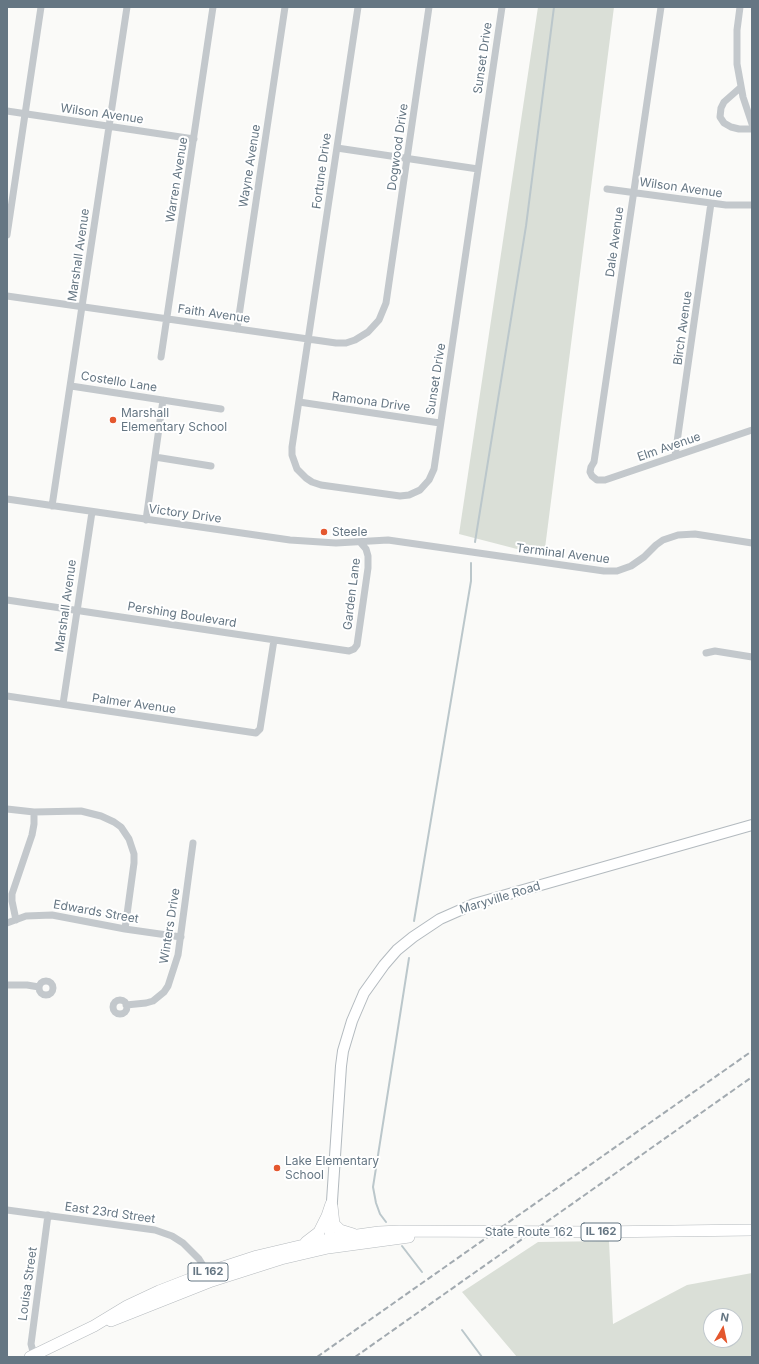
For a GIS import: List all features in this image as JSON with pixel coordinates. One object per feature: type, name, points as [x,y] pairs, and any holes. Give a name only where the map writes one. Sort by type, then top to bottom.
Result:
[{"type":"main road","name":"Maryville Road","points":[[329,1244],[341,1066],[347,1034],[364,993],[397,950],[440,919],[474,904],[752,825]]},
{"type":"main road","points":[[331,1204],[334,1224],[340,1230],[358,1235]]},
{"type":"main road","points":[[299,1245],[310,1240],[319,1232],[331,1204]]},
{"type":"main road","name":"State Route 162","points":[[329,1244],[358,1235],[399,1231],[752,1230]]},
{"type":"main road","name":"State Route 162","points":[[329,1244],[451,1232]]},
{"type":"main road","name":"IL 162","points":[[32,1356],[94,1326],[122,1317],[257,1256],[299,1245],[329,1244]]},
{"type":"main road","name":"IL 162","points":[[210,1277],[281,1259],[329,1244]]},
{"type":"street","points":[[7,235],[41,7]]},
{"type":"street","name":"Marshall Avenue","points":[[52,506],[127,7]]},
{"type":"street","name":"Warren Avenue","points":[[161,357],[214,7]]},
{"type":"street","name":"Wayne Avenue","points":[[237,329],[286,7]]},
{"type":"street","name":"Fortune Drive","points":[[308,339],[358,7]]},
{"type":"street","name":"Dogwood Drive","points":[[388,291],[429,7]]},
{"type":"street","name":"Sunset Drive","points":[[308,339],[292,447],[292,454],[297,469],[306,478],[321,485],[400,496],[415,492],[425,485],[432,474],[502,7]]},
{"type":"street","name":"Dale Avenue","points":[[594,478],[590,472],[590,468],[594,462],[661,7]]},
{"type":"street","points":[[740,7],[736,47],[737,64],[741,87],[752,124]]},
{"type":"street","points":[[741,87],[724,102],[721,108],[720,116],[724,123],[732,127],[739,129],[752,128]]},
{"type":"street","name":"Wilson Avenue","points":[[7,111],[194,139]]},
{"type":"street","points":[[337,148],[478,169]]},
{"type":"street","name":"Wilson Avenue","points":[[607,189],[711,204],[752,205]]},
{"type":"street","name":"Birch Avenue","points":[[675,456],[711,204]]},
{"type":"street","name":"Faith Avenue","points":[[7,296],[336,343],[346,343],[361,337],[379,320],[386,303],[388,291]]},
{"type":"street","name":"Costello Lane","points":[[71,386],[163,400],[146,520]]},
{"type":"street","points":[[163,400],[221,409]]},
{"type":"street","name":"Ramona Drive","points":[[299,402],[440,423]]},
{"type":"street","name":"Elm Avenue","points":[[594,478],[597,480],[605,480],[752,430]]},
{"type":"street","points":[[155,457],[211,466]]},
{"type":"street","name":"Victory Drive","points":[[7,499],[307,542],[360,542]]},
{"type":"street","name":"Marshall Avenue","points":[[63,704],[92,512]]},
{"type":"street","name":"Terminal Avenue","points":[[360,542],[378,540],[398,541],[501,557],[610,571],[617,571],[631,566],[644,557],[656,545],[670,537],[678,535],[695,534],[752,543]]},
{"type":"street","name":"Garden Lane","points":[[354,649],[357,645],[368,561],[366,549],[360,542]]},
{"type":"street","name":"Pershing Boulevard","points":[[7,600],[349,651],[354,649]]},
{"type":"street","name":"Palmer Avenue","points":[[7,696],[256,733],[260,729],[274,640]]},
{"type":"street","points":[[706,653],[715,652],[752,657]]},
{"type":"street","points":[[7,809],[34,812],[69,810],[92,813],[114,822],[125,833],[132,847],[134,863],[125,929]]},
{"type":"street","points":[[16,920],[12,894],[32,835],[34,812]]},
{"type":"street","name":"Winters Drive","points":[[126,1006],[153,1001],[164,992],[168,986],[174,971],[181,937],[193,843]]},
{"type":"street","name":"Edwards Street","points":[[7,922],[32,915],[52,915],[125,929],[181,937]]},
{"type":"street","points":[[7,985],[27,985],[39,987]]},
{"type":"street","name":"East 23rd Street","points":[[7,1210],[144,1228],[166,1234],[183,1243],[192,1251],[199,1259],[210,1277]]},
{"type":"street","name":"Louisa Street","points":[[32,1356],[31,1344],[48,1216]]},
{"type":"shaded area","points":[[538,7],[614,7],[544,556],[459,534]]},
{"type":"shaded area","points":[[609,1241],[613,1324],[687,1285],[752,1273],[752,1357],[517,1357],[462,1292],[538,1242]]},
{"type":"waterway","points":[[475,542],[526,226],[554,7]]},
{"type":"waterway","points":[[414,921],[471,581],[471,563]]},
{"type":"waterway","points":[[386,1222],[380,1214],[373,1187],[409,958]]},
{"type":"waterway","points":[[402,1246],[422,1272]]},
{"type":"waterway","points":[[462,1330],[482,1357]]},
{"type":"railway","points":[[317,1357],[752,1051]]},
{"type":"railway","points":[[355,1357],[752,1077]]},
{"type":"place","name":"Marshall Elementary School","points":[[113,420]]},
{"type":"place","name":"Steele","points":[[324,532]]},
{"type":"place","name":"Lake Elementary School","points":[[277,1168]]}]
